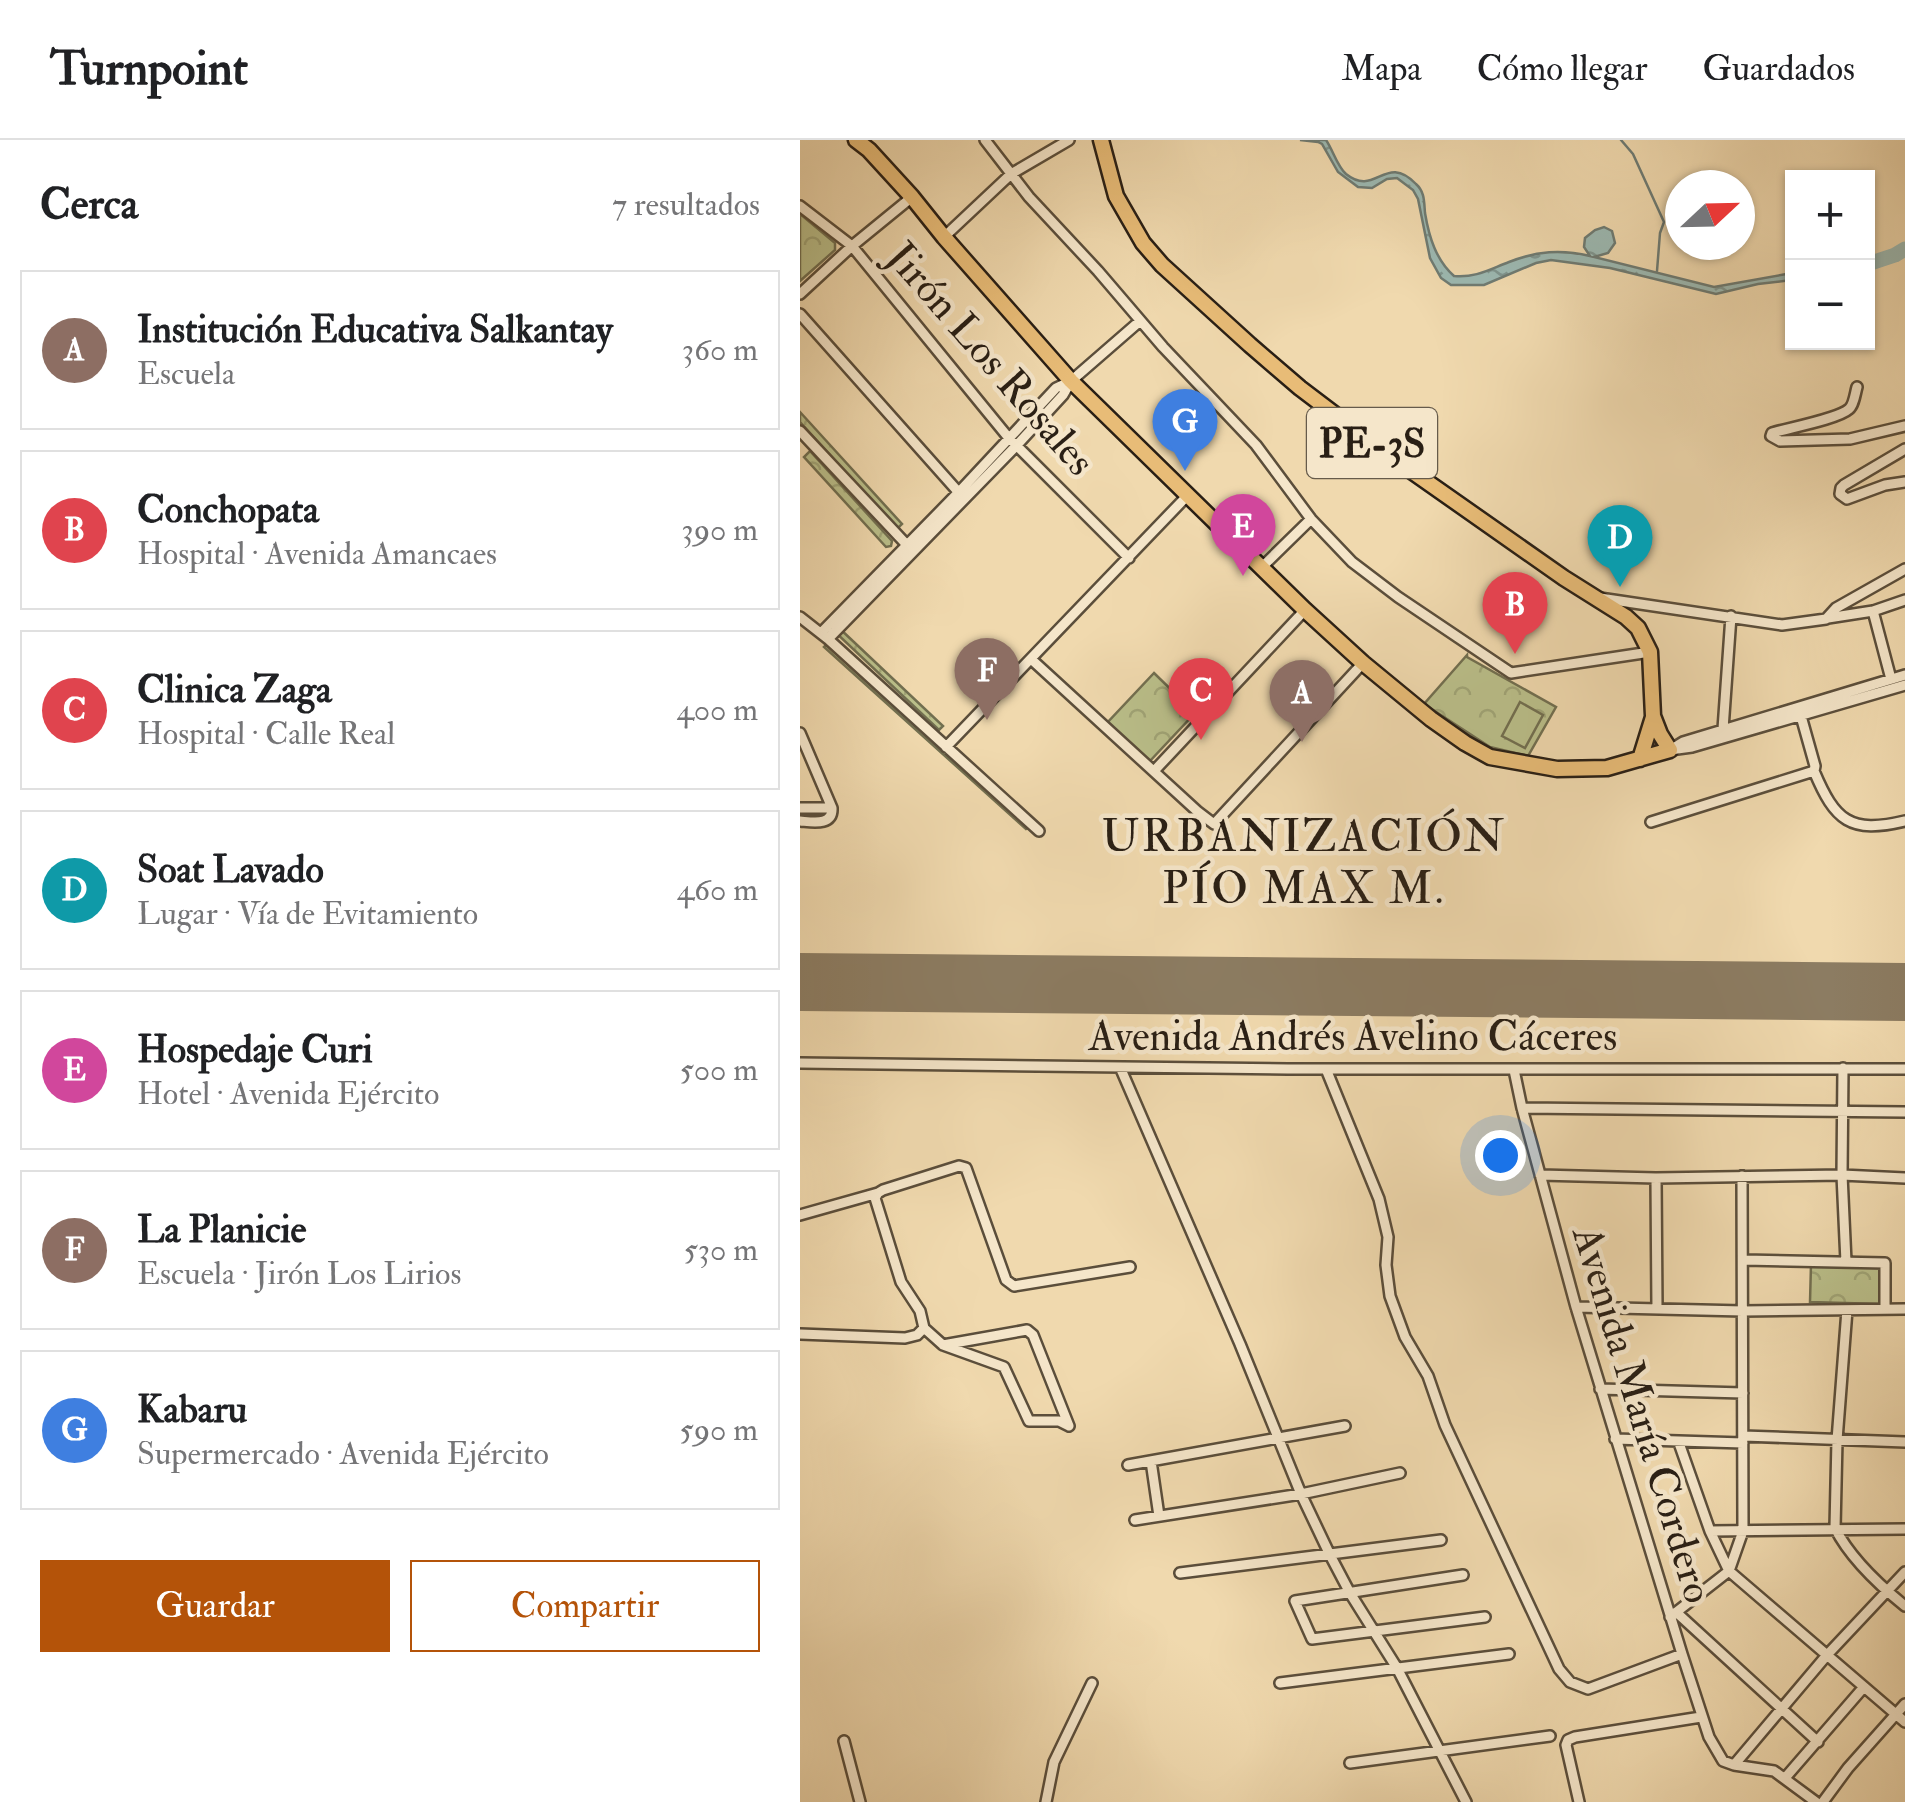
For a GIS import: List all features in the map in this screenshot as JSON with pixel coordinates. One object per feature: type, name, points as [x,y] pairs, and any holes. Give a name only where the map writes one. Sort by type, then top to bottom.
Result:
[{"type":"highway","name":"PE-3S","points":[[1101,140],[1116,196],[1143,243],[1162,265],[1300,388],[1383,451],[1626,617],[1638,628],[1650,652]]},
{"type":"highway","points":[[867,143],[1071,381],[1304,610],[1363,663],[1465,743],[1490,756],[1556,769],[1607,768],[1670,750],[1654,716],[1650,652]]},
{"type":"highway","points":[[1640,760],[1654,716]]},
{"type":"street","points":[[985,140],[1030,198],[1256,445],[1310,519],[1352,562],[1512,673],[1650,652]]},
{"type":"street","points":[[944,237],[1012,174],[1069,140]]},
{"type":"street","points":[[800,294],[912,197]]},
{"type":"street","name":"Jirón Los Rosales","points":[[800,206],[852,246],[1012,441],[1130,558]]},
{"type":"street","points":[[800,314],[962,495]]},
{"type":"street","points":[[800,631],[821,633],[962,495],[1056,388],[1071,381],[1140,321]]},
{"type":"street","points":[[1857,387],[1848,410],[1770,436],[1780,441],[1850,439],[1905,426]]},
{"type":"street","points":[[800,431],[910,548]]},
{"type":"street","points":[[800,453],[810,443]]},
{"type":"street","points":[[1905,449],[1844,485],[1840,494],[1846,499],[1885,484],[1905,482]]},
{"type":"street","points":[[946,747],[1187,496]]},
{"type":"street","points":[[1262,567],[1310,519]]},
{"type":"street","points":[[1826,618],[1836,608],[1905,569]]},
{"type":"street","points":[[1598,598],[1782,625],[1873,611],[1905,600]]},
{"type":"street","points":[[1154,772],[1304,610]]},
{"type":"street","points":[[1873,611],[1890,679]]},
{"type":"street","points":[[1723,730],[1731,616]]},
{"type":"street","points":[[800,617],[1038,831]]},
{"type":"street","points":[[1032,659],[1214,824],[1363,663]]},
{"type":"street","points":[[1670,750],[1692,747],[1905,675]]},
{"type":"street","points":[[1670,750],[1682,742],[1723,730],[1905,686]]},
{"type":"street","points":[[1800,711],[1814,771],[1830,806],[1858,825],[1870,827],[1905,820]]},
{"type":"street","points":[[800,733],[831,814]]},
{"type":"street","points":[[1651,822],[1814,771]]},
{"type":"street","points":[[800,808],[831,814]]},
{"type":"street","points":[[800,822],[822,822],[831,814]]},
{"type":"street","name":"Avenida Andrés Avelino Cáceres","points":[[800,1062],[1326,1069],[1905,1068]]},
{"type":"street","points":[[1120,1067],[1301,1494],[1350,1593],[1397,1668],[1466,1802]]},
{"type":"street","points":[[1843,1068],[1846,1262]]},
{"type":"street","points":[[1326,1069],[1379,1199],[1388,1237],[1390,1296],[1406,1338],[1428,1376],[1446,1425],[1559,1669],[1570,1682],[1588,1690],[1682,1654]]},
{"type":"street","name":"Avenida María Cordero","points":[[1514,1070],[1576,1308],[1701,1716],[1713,1746],[1723,1760],[1734,1765]]},
{"type":"street","points":[[1522,1108],[1905,1112]]},
{"type":"street","points":[[800,1215],[959,1166],[966,1168],[1006,1280],[1014,1286],[1130,1267]]},
{"type":"street","points":[[1540,1175],[1905,1178]]},
{"type":"street","points":[[1742,1176],[1743,1532],[1729,1572],[1673,1615],[1818,1742]]},
{"type":"street","points":[[1656,1178],[1657,1309]]},
{"type":"street","points":[[878,1193],[875,1198],[901,1282],[920,1311],[924,1328],[943,1345],[1004,1367],[1029,1420],[1056,1420],[1069,1426],[1034,1335],[1027,1330],[943,1345]]},
{"type":"street","points":[[1744,1260],[1886,1263],[1885,1309]]},
{"type":"street","points":[[1576,1308],[1905,1310]]},
{"type":"street","points":[[1847,1310],[1835,1528],[1842,1541],[1905,1606]]},
{"type":"street","points":[[800,1334],[905,1338],[924,1328]]},
{"type":"street","points":[[1600,1389],[1743,1393]]},
{"type":"street","points":[[1128,1465],[1346,1426]]},
{"type":"street","points":[[1615,1440],[1905,1442]]},
{"type":"street","points":[[1679,1443],[1729,1572],[1905,1722]]},
{"type":"street","points":[[1151,1461],[1159,1516]]},
{"type":"street","points":[[1134,1520],[1301,1494],[1400,1473]]},
{"type":"street","points":[[1710,1530],[1905,1529]]},
{"type":"street","points":[[1180,1572],[1441,1540]]},
{"type":"street","points":[[1734,1765],[1827,1655],[1905,1572]]},
{"type":"street","points":[[1463,1575],[1295,1601],[1312,1639],[1484,1618]]},
{"type":"street","points":[[1280,1683],[1509,1654]]},
{"type":"street","points":[[1046,1802],[1054,1762],[1092,1683]]},
{"type":"street","points":[[1785,1778],[1863,1688]]},
{"type":"street","points":[[1734,1765],[1774,1771],[1819,1802],[1905,1704]]},
{"type":"street","points":[[1580,1802],[1568,1740],[1701,1716]]},
{"type":"street","points":[[1350,1763],[1550,1736]]},
{"type":"street","points":[[844,1742],[860,1802]]},
{"type":"green space","points":[[800,214],[835,243],[835,250],[800,281]]},
{"type":"green space","points":[[800,412],[902,524],[897,529],[800,422]]},
{"type":"green space","points":[[810,451],[892,541],[891,546],[886,547],[804,457]]},
{"type":"green space","points":[[838,627],[943,726],[939,730],[834,631]]},
{"type":"green space","points":[[828,643],[1030,827],[1026,829],[824,647]]},
{"type":"green space","points":[[1467,655],[1556,707],[1528,756],[1490,747],[1424,704]]},
{"type":"green space","points":[[1154,673],[1195,713],[1149,762],[1107,723]]},
{"type":"green space","points":[[1520,702],[1543,715],[1525,748],[1502,736]]},
{"type":"green space","points":[[1811,1264],[1882,1266],[1881,1304],[1810,1302]]},
{"type":"water","points":[[1300,140],[1326,140],[1343,171],[1356,180],[1396,172],[1416,184],[1423,194],[1434,248],[1454,276],[1476,274],[1539,253],[1590,256],[1584,247],[1585,238],[1604,227],[1612,231],[1615,243],[1608,253],[1594,257],[1714,287],[1785,274],[1785,281],[1716,294],[1610,268],[1551,260],[1484,285],[1451,285],[1441,278],[1430,258],[1413,190],[1397,178],[1372,188],[1358,187],[1338,172],[1318,142]]},
{"type":"waterway","points":[[1621,140],[1633,154],[1664,222],[1657,271]]},
{"type":"waterway","points":[[1875,262],[1905,249]]},
{"type":"runway","points":[[800,982],[1905,992]]},
{"type":"place","name":"Kabaru","points":[[1185,471]]},
{"type":"place","name":"Hospedaje Curi","points":[[1243,576]]},
{"type":"place","name":"Soat Lavado","points":[[1620,587]]},
{"type":"place","name":"Conchopata","points":[[1515,654]]},
{"type":"place","name":"La Planicie","points":[[987,720]]},
{"type":"place","name":"Clinica Zaga","points":[[1201,740]]},
{"type":"place","name":"Institución Educativa Salkantay","points":[[1302,742]]},
{"type":"district","name":"URBANIZACIÓN PÍO MAX M.","points":[[1304,861]]}]
